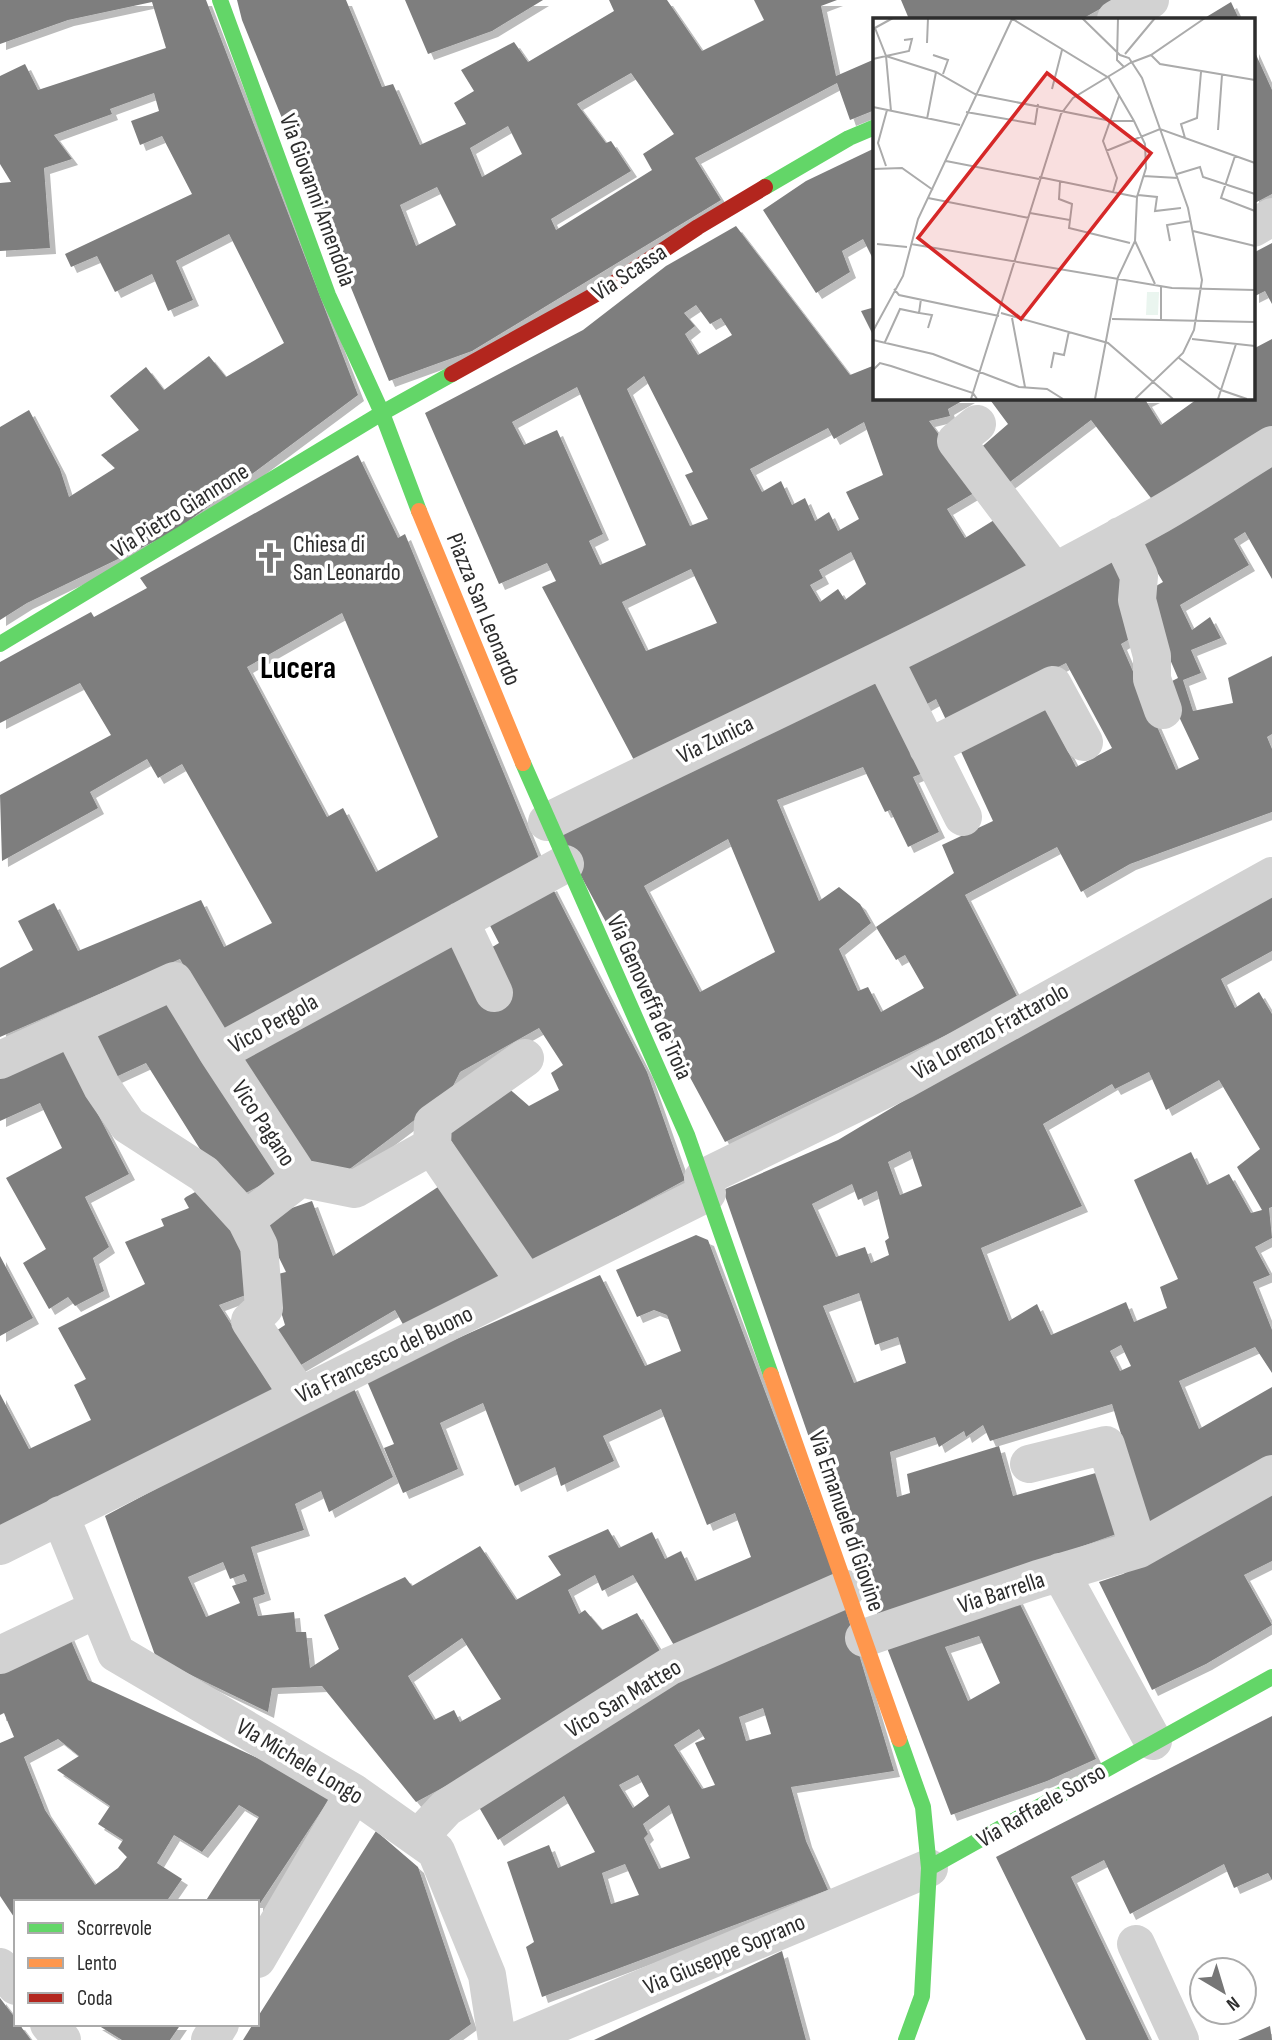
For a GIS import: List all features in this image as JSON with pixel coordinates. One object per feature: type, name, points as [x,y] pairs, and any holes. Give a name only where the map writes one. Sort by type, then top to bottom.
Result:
[{"type":"street","name":"Via Giovanni Amendola","points":[[220,0],[328,295],[382,413]]},
{"type":"street","points":[[1118,18],[1150,0]]},
{"type":"street","name":"Via Scassa","points":[[382,413],[607,288],[698,227],[849,138],[873,128]]},
{"type":"street","points":[[1254,227],[1272,217]]},
{"type":"street","name":"Via Pietro Giannone","points":[[0,644],[382,413]]},
{"type":"street","name":"Piazza San Leonardo","points":[[382,413],[394,451],[547,822]]},
{"type":"street","points":[[976,424],[956,441],[1054,571]]},
{"type":"street","name":"Via Zunica","points":[[547,822],[884,659],[1054,571],[1120,536],[1272,445]]},
{"type":"street","points":[[1120,536],[1139,576],[1137,600],[1152,656],[1152,679],[1163,710]]},
{"type":"street","points":[[884,659],[963,817]]},
{"type":"street","points":[[928,748],[1054,685],[1084,742]]},
{"type":"street","name":"Via Genoveffa de Troia","points":[[547,822],[687,1135],[705,1185]]},
{"type":"street","name":"Vico Pergola","points":[[0,1060],[174,981],[218,1053],[565,864]]},
{"type":"street","name":"Via Lorenzo Frattarolo","points":[[705,1185],[904,1080],[1272,876]]},
{"type":"street","points":[[460,921],[494,993]]},
{"type":"street","points":[[72,1027],[102,1087],[128,1125],[204,1174],[246,1220],[258,1246],[264,1308],[250,1321],[299,1396]]},
{"type":"street","name":"Vico Pagano","points":[[218,1053],[300,1178],[355,1189],[432,1146]]},
{"type":"street","points":[[525,1058],[433,1123],[432,1146],[526,1283]]},
{"type":"street","points":[[246,1220],[300,1178]]},
{"type":"street","name":"Via Francesco del Buono","points":[[0,1546],[526,1283],[705,1185]]},
{"type":"street","name":"Via Emanuele di Giovine","points":[[705,1185],[923,1807],[929,1868],[922,1996],[906,2040]]},
{"type":"street","points":[[1028,1464],[1106,1445],[1139,1549]]},
{"type":"street","name":"Via Barrella","points":[[864,1638],[1060,1572],[1139,1549],[1272,1474]]},
{"type":"street","name":"VIa Michele Longo","points":[[60,1515],[116,1653],[354,1793],[436,1851],[487,1975],[497,2040]]},
{"type":"street","points":[[1060,1572],[1153,1741]]},
{"type":"street","name":"Vico San Matteo","points":[[418,1838],[446,1808],[670,1666],[846,1589]]},
{"type":"street","points":[[0,1656],[97,1609]]},
{"type":"street","name":"Via Raffaele Sorso","points":[[929,1868],[1272,1677]]},
{"type":"street","points":[[259,1956],[354,1793]]},
{"type":"street","name":"Via Giuseppe Soprano","points":[[519,2040],[929,1868]]},
{"type":"street","points":[[1136,1944],[1180,2040]]},
{"type":"street","points":[[0,1967],[14,1984]]},
{"type":"street","points":[[51,2026],[62,2040]]},
{"type":"building","points":[[0,0],[206,0],[358,395],[174,532],[27,603],[0,620],[0,427],[29,410],[60,469],[69,497],[115,468],[101,455],[139,430],[110,396],[146,367],[164,390],[209,356],[226,377],[284,343],[229,234],[176,261],[193,300],[168,311],[152,274],[115,292],[97,256],[71,267],[65,254],[192,194],[162,136],[140,145],[131,121],[159,111],[154,93],[110,109],[112,114],[54,135],[72,159],[44,168],[50,248],[0,251],[0,183],[11,182],[0,164],[0,76],[25,64],[38,90],[166,48],[152,2],[68,20],[0,44]]},
{"type":"building","points":[[237,0],[346,0],[382,87],[393,84],[420,145],[466,124],[454,103],[474,91],[461,70],[514,42],[528,62],[614,11],[609,0],[667,0],[702,51],[764,20],[754,0],[837,0],[821,6],[836,76],[873,60],[873,111],[850,120],[837,83],[695,158],[721,200],[472,351],[389,381],[242,20]],"holes":[[[631,73],[674,134],[643,154],[652,170],[556,230],[551,219],[631,171],[611,141],[606,143],[577,104]],[[508,126],[522,154],[482,177],[470,148]],[[437,187],[456,225],[416,246],[400,205]]]},
{"type":"building","points":[[405,0],[543,0],[492,31],[428,54]]},
{"type":"building","points":[[901,0],[1116,0],[1084,18],[909,18]]},
{"type":"building","points":[[1231,2],[1239,18],[1205,18]]},
{"type":"building","points":[[1254,50],[1272,90],[1272,194],[1254,203]]},
{"type":"building","points":[[873,149],[873,259],[863,239],[842,251],[850,272],[816,293],[763,210],[806,181]]},
{"type":"building","points":[[736,226],[850,375],[873,366],[873,399],[966,399],[948,409],[950,416],[929,421],[979,490],[947,509],[965,538],[999,517],[1034,564],[635,762],[542,587],[556,581],[547,563],[499,584],[425,413],[583,330],[666,266]],"holes":[[[696,305],[710,324],[721,318],[732,335],[698,355],[685,334],[695,326],[684,313]],[[644,376],[693,472],[685,475],[708,519],[690,526],[627,389]],[[577,387],[646,545],[600,565],[589,541],[603,534],[557,430],[524,445],[512,422]],[[864,422],[883,475],[846,492],[859,519],[838,531],[829,512],[815,521],[805,498],[792,505],[781,481],[762,492],[750,469],[828,428],[834,439]],[[851,552],[866,584],[845,600],[838,589],[820,602],[810,585],[823,578],[819,570]],[[691,569],[717,623],[646,651],[622,602]]]},
{"type":"building","points":[[1272,243],[1272,304],[1265,291],[1254,296],[1254,252]]},
{"type":"building","points":[[873,308],[873,335],[861,311]]},
{"type":"building","points":[[1272,339],[1272,432],[1154,502],[1091,420],[1002,488],[977,451],[1008,424],[989,399],[1150,399],[1146,401],[1161,425],[1197,399],[1254,399],[1254,348]]},
{"type":"building","points":[[358,455],[398,538],[405,534],[540,861],[220,1032],[180,959],[0,1037],[0,968],[33,950],[18,921],[54,903],[78,951],[201,900],[224,947],[272,923],[182,764],[158,778],[147,759],[90,792],[98,808],[2,861],[0,795],[111,735],[80,683],[0,723],[0,662],[91,612],[94,617],[147,588],[140,578]],"holes":[[[342,613],[438,837],[376,872],[343,808],[327,817],[247,667]]]},
{"type":"building","points":[[1272,456],[1272,579],[1245,532],[1234,539],[1249,565],[1180,605],[1192,630],[1210,617],[1221,638],[1191,650],[1201,673],[1183,680],[1193,711],[1233,703],[1228,678],[1272,656],[1272,734],[1267,737],[1272,749],[1272,812],[1130,864],[1081,892],[1057,847],[965,895],[1019,1000],[725,1142],[555,828],[877,674],[923,773],[913,777],[939,832],[908,847],[890,810],[885,812],[863,767],[777,800],[819,901],[839,887],[860,904],[871,923],[839,949],[858,991],[868,987],[881,1012],[924,988],[905,955],[896,960],[876,927],[954,873],[942,845],[993,821],[957,743],[1042,701],[1076,767],[1112,748],[1066,663],[948,724],[936,699],[920,708],[902,670],[1114,552],[1140,633],[1121,644],[1176,770],[1199,759],[1164,685],[1178,678],[1142,594],[1163,582],[1137,539]],"holes":[[[728,839],[775,952],[700,992],[644,886]]]},
{"type":"building","points":[[551,885],[647,1072],[685,1180],[529,1265],[443,1128],[506,1086],[529,1106],[559,1090],[551,1073],[563,1065],[539,1028],[460,1072],[449,1094],[339,1177],[295,1159],[231,1055],[446,941],[484,952],[499,943],[486,918]]},
{"type":"building","points":[[1272,896],[1272,951],[1221,979],[1235,1008],[1259,992],[1272,1014],[1272,1207],[1269,1208],[1272,1238],[1255,1247],[1270,1275],[1253,1282],[1272,1330],[1272,1373],[1255,1347],[1179,1381],[1199,1429],[1272,1387],[1272,1465],[1151,1533],[1112,1404],[990,1441],[983,1425],[966,1437],[964,1431],[939,1447],[935,1437],[890,1452],[897,1497],[910,1493],[907,1474],[999,1446],[1013,1496],[1103,1471],[1122,1532],[879,1619],[830,1469],[821,1472],[723,1190],[838,1140],[1071,1001]],"holes":[[[1149,1072],[1166,1110],[1219,1080],[1260,1149],[1237,1167],[1262,1210],[1251,1213],[1229,1174],[1207,1185],[1191,1152],[1134,1180],[1178,1279],[1160,1287],[1167,1308],[1134,1322],[1126,1302],[1051,1335],[1037,1304],[1009,1321],[981,1248],[1082,1206],[1043,1124],[1112,1084],[1115,1089]],[[910,1151],[922,1186],[900,1195],[888,1162]],[[852,1184],[858,1200],[877,1191],[889,1238],[885,1241],[889,1255],[871,1263],[865,1247],[836,1257],[812,1204]],[[859,1293],[875,1345],[898,1337],[906,1363],[854,1383],[823,1306]],[[1121,1345],[1131,1366],[1120,1371],[1110,1351]]]},
{"type":"building","points":[[172,1001],[277,1177],[232,1200],[146,1063],[107,1081],[83,1034]]},
{"type":"building","points":[[62,1045],[129,1174],[85,1197],[109,1247],[93,1258],[104,1291],[75,1306],[68,1297],[49,1309],[23,1263],[46,1249],[6,1178],[62,1148],[40,1103],[0,1121],[0,1072]]},
{"type":"building","points":[[444,1183],[501,1278],[405,1328],[395,1310],[294,1369],[265,1338],[285,1325],[270,1276],[286,1272],[260,1219],[312,1201],[333,1256]]},
{"type":"building","points":[[210,1184],[259,1290],[219,1305],[276,1395],[0,1531],[0,1394],[29,1449],[91,1420],[74,1385],[86,1379],[58,1328],[145,1284],[125,1242],[164,1226],[161,1219],[189,1208],[184,1199]]},
{"type":"building","points":[[696,1235],[708,1240],[838,1585],[679,1654],[633,1575],[602,1591],[595,1575],[568,1590],[579,1614],[585,1610],[602,1630],[637,1613],[666,1661],[579,1715],[416,1802],[322,1686],[272,1688],[268,1712],[164,1662],[155,1655],[105,1516],[352,1384],[393,1477],[329,1512],[321,1491],[295,1504],[304,1530],[251,1547],[265,1594],[253,1598],[258,1616],[294,1612],[296,1632],[306,1632],[310,1668],[339,1649],[324,1615],[405,1577],[412,1586],[480,1546],[516,1600],[561,1575],[548,1556],[608,1529],[619,1548],[652,1532],[665,1559],[681,1551],[695,1581],[751,1557],[735,1513],[707,1525],[661,1409],[603,1436],[614,1461],[561,1486],[555,1467],[515,1486],[483,1403],[440,1423],[458,1469],[403,1493],[384,1448],[394,1444],[366,1379],[600,1275],[645,1366],[681,1351],[667,1315],[654,1310],[637,1317],[616,1270]],"holes":[[[223,1562],[230,1579],[244,1574],[247,1581],[232,1586],[240,1603],[206,1617],[188,1577]],[[462,1638],[501,1699],[460,1722],[454,1710],[434,1720],[408,1676]]]},
{"type":"building","points":[[0,1256],[33,1318],[0,1336]]},
{"type":"building","points":[[1272,1495],[1272,1561],[1244,1575],[1272,1625],[1206,1664],[1152,1690],[1099,1582],[1123,1574]]},
{"type":"building","points":[[1016,1596],[1096,1759],[1047,1781],[951,1815],[884,1640]],"holes":[[[979,1636],[1000,1683],[968,1701],[945,1647]]]},
{"type":"building","points":[[843,1601],[894,1771],[791,1787],[806,1841],[828,1890],[542,1997],[526,1947],[534,1942],[507,1862],[549,1845],[558,1868],[595,1852],[564,1796],[498,1840],[476,1802],[630,1704]],"holes":[[[763,1708],[771,1734],[746,1741],[739,1717]],[[699,1729],[705,1739],[695,1743],[715,1785],[702,1789],[674,1745]],[[638,1775],[649,1796],[633,1808],[619,1785]],[[669,1805],[690,1858],[659,1869],[644,1838],[648,1834],[643,1824]],[[625,1864],[639,1895],[611,1904],[602,1873]]]},
{"type":"building","points":[[66,1629],[88,1680],[273,1765],[330,1798],[259,1905],[259,1900],[206,1900],[259,1817],[239,1805],[202,1852],[174,1835],[157,1863],[182,1879],[167,1900],[14,1900],[14,1917],[0,1896],[0,1743],[14,1737],[4,1713],[0,1715],[0,1659]],"holes":[[[58,1739],[79,1756],[57,1770],[110,1806],[98,1824],[123,1840],[118,1848],[127,1857],[118,1868],[95,1885],[45,1810],[24,1757]]]},
{"type":"building","points":[[1272,1716],[1272,1880],[1268,1873],[1234,1888],[1224,1864],[1130,1914],[1104,1860],[1071,1877],[1149,2040],[1086,2040],[996,1857]]},
{"type":"building","points":[[376,1831],[418,1867],[471,2024],[449,2040],[243,2040],[252,2026],[259,2026],[259,2015]]},
{"type":"building","points":[[782,1951],[806,2040],[594,2040]]},
{"type":"building","points":[[0,1998],[14,2016],[14,2026],[20,2026],[31,2040],[0,2040]]},
{"type":"building","points":[[99,2026],[180,2026],[170,2040],[122,2040]]},
{"type":"building","points":[[1270,2026],[1272,2040],[1238,2040]]},
{"type":"traffic: fast","points":[[220,0],[328,295],[382,413],[419,511]]},
{"type":"traffic: fast","points":[[765,187],[849,138],[873,128]]},
{"type":"traffic: fast","points":[[0,644],[382,413],[452,374]]},
{"type":"traffic: fast","points":[[523,763],[687,1135],[771,1375]]},
{"type":"traffic: fast","points":[[929,1868],[1272,1677]]},
{"type":"traffic: fast","points":[[899,1739],[923,1807],[929,1868],[922,1996],[906,2040]]},
{"type":"traffic: slow","points":[[419,511],[523,763]]},
{"type":"traffic: slow","points":[[771,1375],[899,1739]]},
{"type":"traffic: jam","points":[[452,374],[607,288],[698,227],[765,187]]},
{"type":"place","name":"Chiesa di San Leonardo","points":[[270,558]]},
{"type":"district","name":"Lucera","points":[[298,667]]}]
